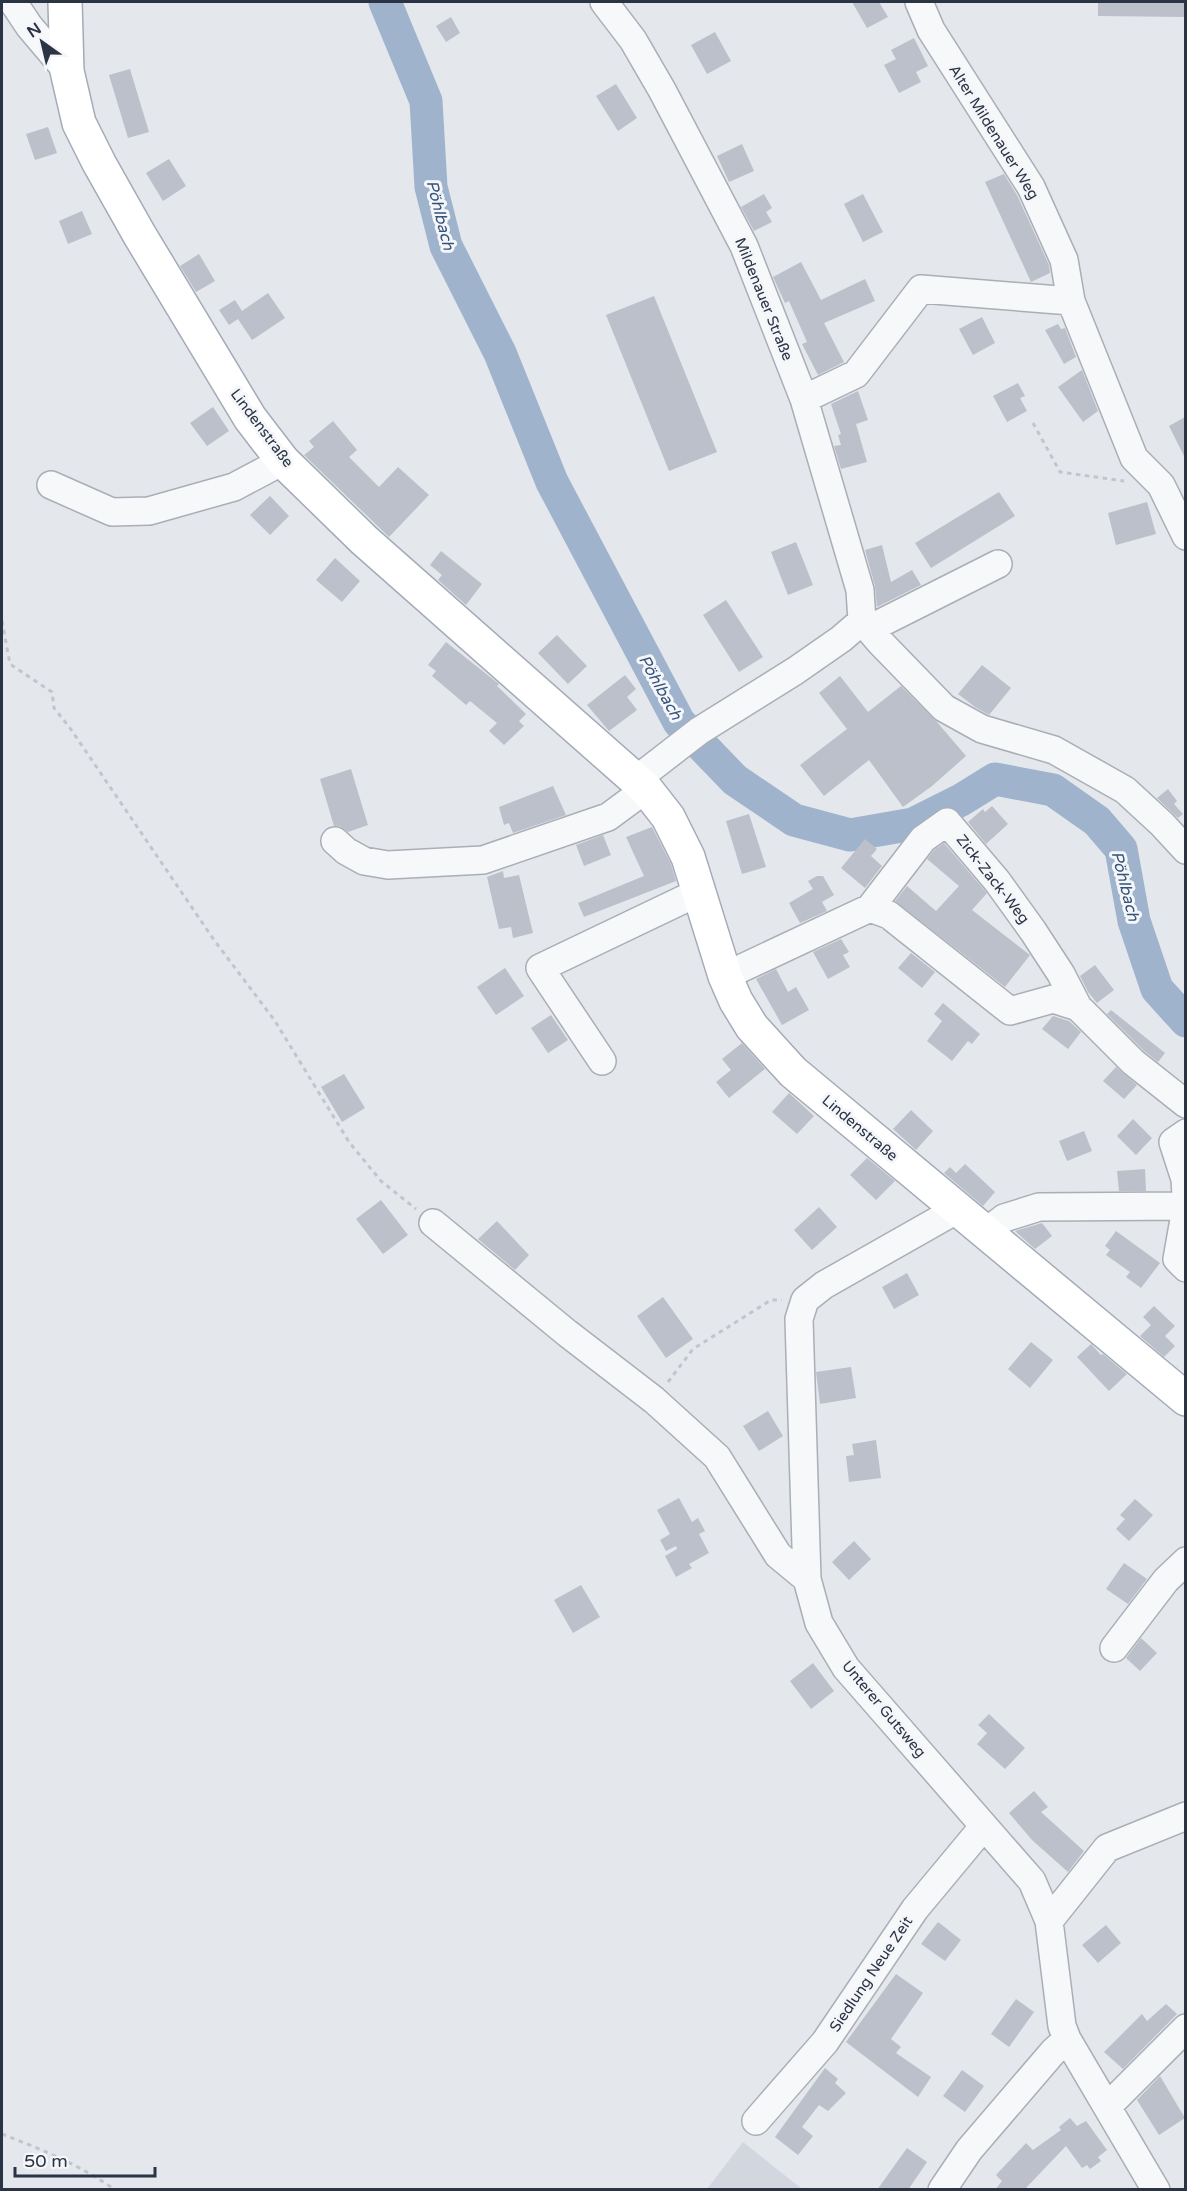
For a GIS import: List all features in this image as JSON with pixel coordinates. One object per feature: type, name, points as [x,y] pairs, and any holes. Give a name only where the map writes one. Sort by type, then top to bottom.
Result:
[{"type":"main road","name":"Lindenstraße","points":[[65,2],[67,71],[79,123],[99,163],[220,370],[250,417],[283,461],[404,577],[642,784],[668,817],[688,857],[725,976],[736,1001],[752,1027],[793,1072],[1185,1399]]},
{"type":"street","points":[[13,2],[29,26],[67,71]]},
{"type":"street","name":"Mildenauer Straße","points":[[604,2],[633,40],[662,90],[744,246],[804,399],[860,590],[866,625]]},
{"type":"street","name":"Alter Mildenauer Weg","points":[[919,2],[931,30],[1030,187],[1064,260],[1071,301],[1134,458],[1161,485],[1185,536]]},
{"type":"street","points":[[804,399],[856,374],[921,289],[1071,301]]},
{"type":"street","points":[[51,484],[112,512],[149,511],[234,487],[283,461]]},
{"type":"street","points":[[335,841],[346,851],[364,861],[388,865],[483,860],[608,817],[689,738],[841,639],[866,625],[998,564]]},
{"type":"street","points":[[866,625],[944,708],[982,729],[1054,750],[1125,790],[1162,824],[1185,850]]},
{"type":"street","name":"Zick-Zack-Weg","points":[[725,976],[870,908],[923,839],[947,822],[997,881],[1033,931],[1061,974],[1078,1007],[1133,1062],[1185,1104]]},
{"type":"street","points":[[602,1061],[540,968],[699,892]]},
{"type":"street","points":[[870,908],[890,915],[1010,1011],[1053,999],[1078,1007]]},
{"type":"street","points":[[1179,1137],[1185,1196]]},
{"type":"street","points":[[986,1232],[1004,1218],[1039,1207],[1185,1207],[1177,1259],[1185,1268]]},
{"type":"street","points":[[805,1300],[824,1286],[958,1209]]},
{"type":"street","points":[[433,1223],[567,1333],[654,1400],[717,1457],[778,1555],[807,1579]]},
{"type":"street","name":"Unterer Gutsweg","points":[[805,1300],[799,1319],[807,1579],[819,1623],[846,1668],[1032,1881],[1049,1921],[1062,2026],[1067,2039],[1156,2190]]},
{"type":"street","points":[[1114,1648],[1166,1580],[1185,1561]]},
{"type":"street","points":[[1049,1921],[1107,1848],[1185,1816]]},
{"type":"street","name":"Siedlung Neue Zeit","points":[[756,2121],[825,2042],[915,1909],[984,1826]]},
{"type":"street","points":[[1107,2107],[1185,2028]]},
{"type":"street","points":[[942,2190],[969,2150],[1053,2052],[1067,2039]]},
{"type":"path","points":[[1033,423],[1060,472],[1161,485]]},
{"type":"path","points":[[2,621],[10,664],[52,692],[54,708],[70,728],[214,940],[275,1021],[349,1142],[381,1181],[433,1223]]},
{"type":"path","points":[[654,1400],[693,1349],[771,1300],[805,1300]]},
{"type":"path","points":[[2,2134],[45,2152],[103,2181],[115,2190]]},
{"type":"shaded area","points":[[743,2142],[802,2189],[707,2189]]},
{"type":"building","points":[[852,2],[879,2],[888,17],[867,28]]},
{"type":"building","points":[[1098,2],[1185,2],[1185,17],[1098,16]]},
{"type":"building","points":[[451,17],[460,33],[446,42],[436,26]]},
{"type":"building","points":[[715,32],[731,61],[707,74],[691,45]]},
{"type":"building","points":[[914,38],[928,66],[916,72],[921,82],[899,93],[884,65],[896,59],[891,50]]},
{"type":"building","points":[[130,69],[149,132],[128,138],[109,75]]},
{"type":"building","points":[[616,84],[637,118],[618,131],[596,96]]},
{"type":"building","points":[[48,127],[57,153],[35,160],[26,134]]},
{"type":"building","points":[[742,144],[754,171],[729,182],[717,156]]},
{"type":"building","points":[[169,159],[186,186],[163,201],[146,173]]},
{"type":"building","points":[[1004,174],[1017,195],[1049,265],[1050,273],[1031,282],[985,182]]},
{"type":"building","points":[[764,194],[772,208],[766,212],[772,222],[754,231],[741,207]]},
{"type":"building","points":[[863,194],[883,232],[863,242],[844,204]]},
{"type":"building","points":[[82,211],[92,234],[68,244],[59,221]]},
{"type":"building","points":[[199,254],[215,281],[196,292],[180,266]]},
{"type":"building","points":[[801,262],[821,300],[865,279],[875,301],[824,323],[844,362],[818,375],[802,344],[807,342],[789,301],[785,303],[773,277]]},
{"type":"building","points":[[268,293],[285,318],[252,340],[238,319],[229,325],[219,310],[235,300],[242,311]]},
{"type":"building","points":[[654,296],[717,452],[669,471],[606,315]]},
{"type":"building","points":[[982,317],[995,343],[973,355],[959,329]]},
{"type":"building","points":[[1058,324],[1061,329],[1065,328],[1076,357],[1064,364],[1045,330]]},
{"type":"building","points":[[1082,370],[1098,411],[1083,422],[1058,387]]},
{"type":"building","points":[[1018,383],[1025,396],[1020,398],[1027,411],[1007,422],[993,396]]},
{"type":"building","points":[[858,391],[868,420],[856,424],[867,462],[841,469],[834,446],[841,445],[838,435],[841,434],[831,404]]},
{"type":"building","points":[[213,407],[229,431],[207,446],[190,423]]},
{"type":"building","points":[[1185,417],[1185,458],[1169,426]]},
{"type":"building","points":[[333,421],[357,450],[349,457],[379,487],[398,467],[429,495],[389,537],[304,455],[314,447],[309,441]]},
{"type":"building","points":[[999,492],[1015,516],[931,568],[915,543]]},
{"type":"building","points":[[270,496],[289,516],[270,535],[250,515]]},
{"type":"building","points":[[1147,502],[1156,534],[1116,545],[1108,513]]},
{"type":"building","points":[[796,542],[813,585],[788,595],[771,552]]},
{"type":"building","points":[[882,545],[891,582],[912,570],[921,585],[877,607],[875,586],[865,550]]},
{"type":"building","points":[[441,551],[482,584],[466,605],[438,580],[442,575],[430,565]]},
{"type":"building","points":[[335,558],[360,581],[342,602],[316,580]]},
{"type":"building","points":[[726,600],[763,657],[739,672],[703,615]]},
{"type":"building","points":[[557,635],[587,666],[568,684],[538,653]]},
{"type":"building","points":[[446,642],[499,684],[497,686],[526,714],[519,721],[524,726],[504,745],[489,731],[497,723],[470,701],[466,705],[432,676],[436,671],[428,665]]},
{"type":"building","points":[[982,665],[1011,688],[989,715],[958,694]]},
{"type":"building","points":[[625,675],[636,689],[627,697],[637,710],[609,731],[587,705]]},
{"type":"building","points":[[840,676],[868,712],[901,686],[937,722],[966,756],[932,786],[903,807],[869,760],[824,796],[800,765],[847,729],[819,693]]},
{"type":"building","points":[[351,769],[368,825],[348,832],[339,826],[334,826],[320,779]]},
{"type":"building","points":[[553,786],[566,815],[513,833],[509,823],[504,825],[499,807]]},
{"type":"building","points":[[1168,789],[1177,801],[1174,804],[1183,814],[1178,818],[1157,798]]},
{"type":"building","points":[[992,806],[1008,824],[986,844],[968,822],[983,809],[985,812]]},
{"type":"building","points":[[749,814],[766,867],[742,874],[726,821]]},
{"type":"building","points":[[652,827],[671,864],[676,881],[584,917],[578,903],[644,876],[626,837]]},
{"type":"building","points":[[603,835],[611,855],[584,866],[576,845]]},
{"type":"building","points":[[865,839],[877,849],[871,856],[882,866],[865,888],[841,868]]},
{"type":"building","points":[[944,843],[987,893],[972,910],[1030,955],[1005,987],[895,901],[907,886],[936,911],[959,886],[927,859]]},
{"type":"building","points":[[503,871],[504,878],[519,875],[533,933],[513,938],[511,927],[499,929],[487,877]]},
{"type":"building","points":[[817,876],[823,876],[834,895],[822,902],[827,911],[800,923],[789,903],[813,889],[808,881]]},
{"type":"building","points":[[841,939],[849,952],[843,955],[850,967],[828,979],[813,952]]},
{"type":"building","points":[[911,953],[935,972],[922,988],[898,968]]},
{"type":"building","points":[[1095,965],[1114,990],[1097,1003],[1080,976]]},
{"type":"building","points":[[505,968],[524,996],[496,1015],[477,987]]},
{"type":"building","points":[[776,969],[788,992],[796,987],[809,1010],[782,1025],[756,979]]},
{"type":"building","points":[[943,1003],[980,1034],[972,1044],[968,1041],[952,1061],[927,1041],[942,1021],[934,1014]]},
{"type":"building","points":[[1111,1010],[1165,1053],[1158,1062],[1107,1014]]},
{"type":"building","points":[[551,1015],[568,1040],[548,1053],[531,1028]]},
{"type":"building","points":[[1053,1016],[1069,1021],[1081,1032],[1068,1049],[1042,1029]]},
{"type":"building","points":[[742,1043],[765,1069],[729,1098],[716,1082],[731,1070],[722,1059]]},
{"type":"building","points":[[1116,1067],[1137,1085],[1124,1099],[1103,1081]]},
{"type":"building","points":[[344,1074],[365,1108],[342,1122],[321,1087]]},
{"type":"building","points":[[789,1093],[814,1116],[797,1134],[772,1112]]},
{"type":"building","points":[[911,1110],[933,1131],[916,1150],[893,1129]]},
{"type":"building","points":[[1133,1119],[1152,1138],[1136,1155],[1117,1136]]},
{"type":"building","points":[[1084,1131],[1092,1151],[1067,1161],[1059,1141]]},
{"type":"building","points":[[867,1158],[895,1181],[876,1200],[850,1175]]},
{"type":"building","points":[[965,1164],[995,1192],[983,1206],[944,1173],[950,1167],[956,1173]]},
{"type":"building","points":[[1145,1169],[1146,1191],[1119,1191],[1117,1171]]},
{"type":"building","points":[[381,1200],[408,1235],[383,1254],[356,1219]]},
{"type":"building","points":[[819,1207],[837,1227],[812,1250],[794,1230]]},
{"type":"building","points":[[497,1221],[529,1255],[515,1270],[478,1239]]},
{"type":"building","points":[[1042,1223],[1052,1236],[1035,1249],[1015,1231]]},
{"type":"building","points":[[1116,1231],[1160,1263],[1141,1288],[1126,1277],[1130,1272],[1106,1255],[1110,1250],[1105,1246]]},
{"type":"building","points":[[907,1273],[919,1295],[894,1309],[882,1287]]},
{"type":"building","points":[[663,1297],[693,1339],[666,1358],[637,1316]]},
{"type":"building","points":[[1154,1306],[1175,1326],[1165,1336],[1175,1346],[1164,1357],[1140,1336],[1151,1325],[1143,1317]]},
{"type":"building","points":[[1031,1342],[1053,1360],[1030,1388],[1008,1369]]},
{"type":"building","points":[[1091,1344],[1101,1355],[1103,1354],[1127,1374],[1109,1391],[1077,1357]]},
{"type":"building","points":[[851,1367],[856,1398],[820,1404],[816,1372]]},
{"type":"building","points":[[768,1411],[783,1436],[759,1451],[743,1426]]},
{"type":"building","points":[[876,1440],[881,1478],[849,1482],[846,1456],[854,1455],[852,1444]]},
{"type":"building","points":[[679,1498],[692,1522],[698,1518],[705,1531],[699,1534],[709,1553],[689,1564],[692,1568],[676,1577],[665,1556],[677,1549],[676,1546],[666,1551],[660,1540],[670,1534],[657,1510]]},
{"type":"building","points":[[1135,1499],[1153,1515],[1129,1541],[1116,1529],[1125,1519],[1120,1515]]},
{"type":"building","points":[[854,1541],[871,1559],[849,1580],[832,1562]]},
{"type":"building","points":[[1124,1563],[1147,1579],[1128,1604],[1106,1589]]},
{"type":"building","points":[[581,1585],[600,1617],[573,1633],[554,1600]]},
{"type":"building","points":[[1141,1638],[1157,1653],[1140,1671],[1126,1658]]},
{"type":"building","points":[[813,1663],[834,1691],[811,1709],[790,1681]]},
{"type":"building","points":[[989,1714],[1025,1748],[1005,1769],[977,1744],[987,1733],[978,1725]]},
{"type":"building","points":[[1034,1791],[1048,1807],[1041,1812],[1084,1851],[1068,1872],[1032,1840],[1009,1813]]},
{"type":"building","points":[[938,1922],[961,1940],[945,1961],[921,1944]]},
{"type":"building","points":[[1106,1925],[1121,1943],[1098,1963],[1082,1945]]},
{"type":"building","points":[[896,1974],[923,1993],[891,2039],[901,2047],[896,2053],[931,2077],[918,2097],[846,2042]]},
{"type":"building","points":[[1016,1999],[1034,2012],[1009,2047],[991,2034]]},
{"type":"building","points":[[1166,2004],[1177,2014],[1123,2069],[1104,2052],[1142,2014],[1147,2021]]},
{"type":"building","points":[[825,2068],[838,2079],[835,2083],[846,2093],[828,2111],[819,2105],[802,2127],[813,2136],[798,2155],[775,2137]]},
{"type":"building","points":[[962,2070],[984,2086],[965,2112],[943,2096]]},
{"type":"building","points":[[1160,2076],[1185,2118],[1159,2135],[1137,2100]]},
{"type":"building","points":[[1070,2118],[1077,2126],[1086,2121],[1107,2150],[1098,2157],[1101,2161],[1090,2169],[1087,2165],[1082,2168],[1066,2146],[1024,2190],[995,2190],[1002,2181],[996,2175],[1026,2143],[1033,2150],[1061,2130],[1059,2127]]},
{"type":"building","points":[[907,2148],[927,2162],[908,2190],[877,2190]]},
{"type":"waterway","name":"Pöhlbach","points":[[385,2],[426,101],[431,187],[446,246],[500,353],[552,482],[679,722],[735,780],[794,820],[850,835],[913,824],[961,800],[995,779],[1053,790],[1097,821],[1121,849],[1134,921],[1157,989],[1186,1021]]}]
